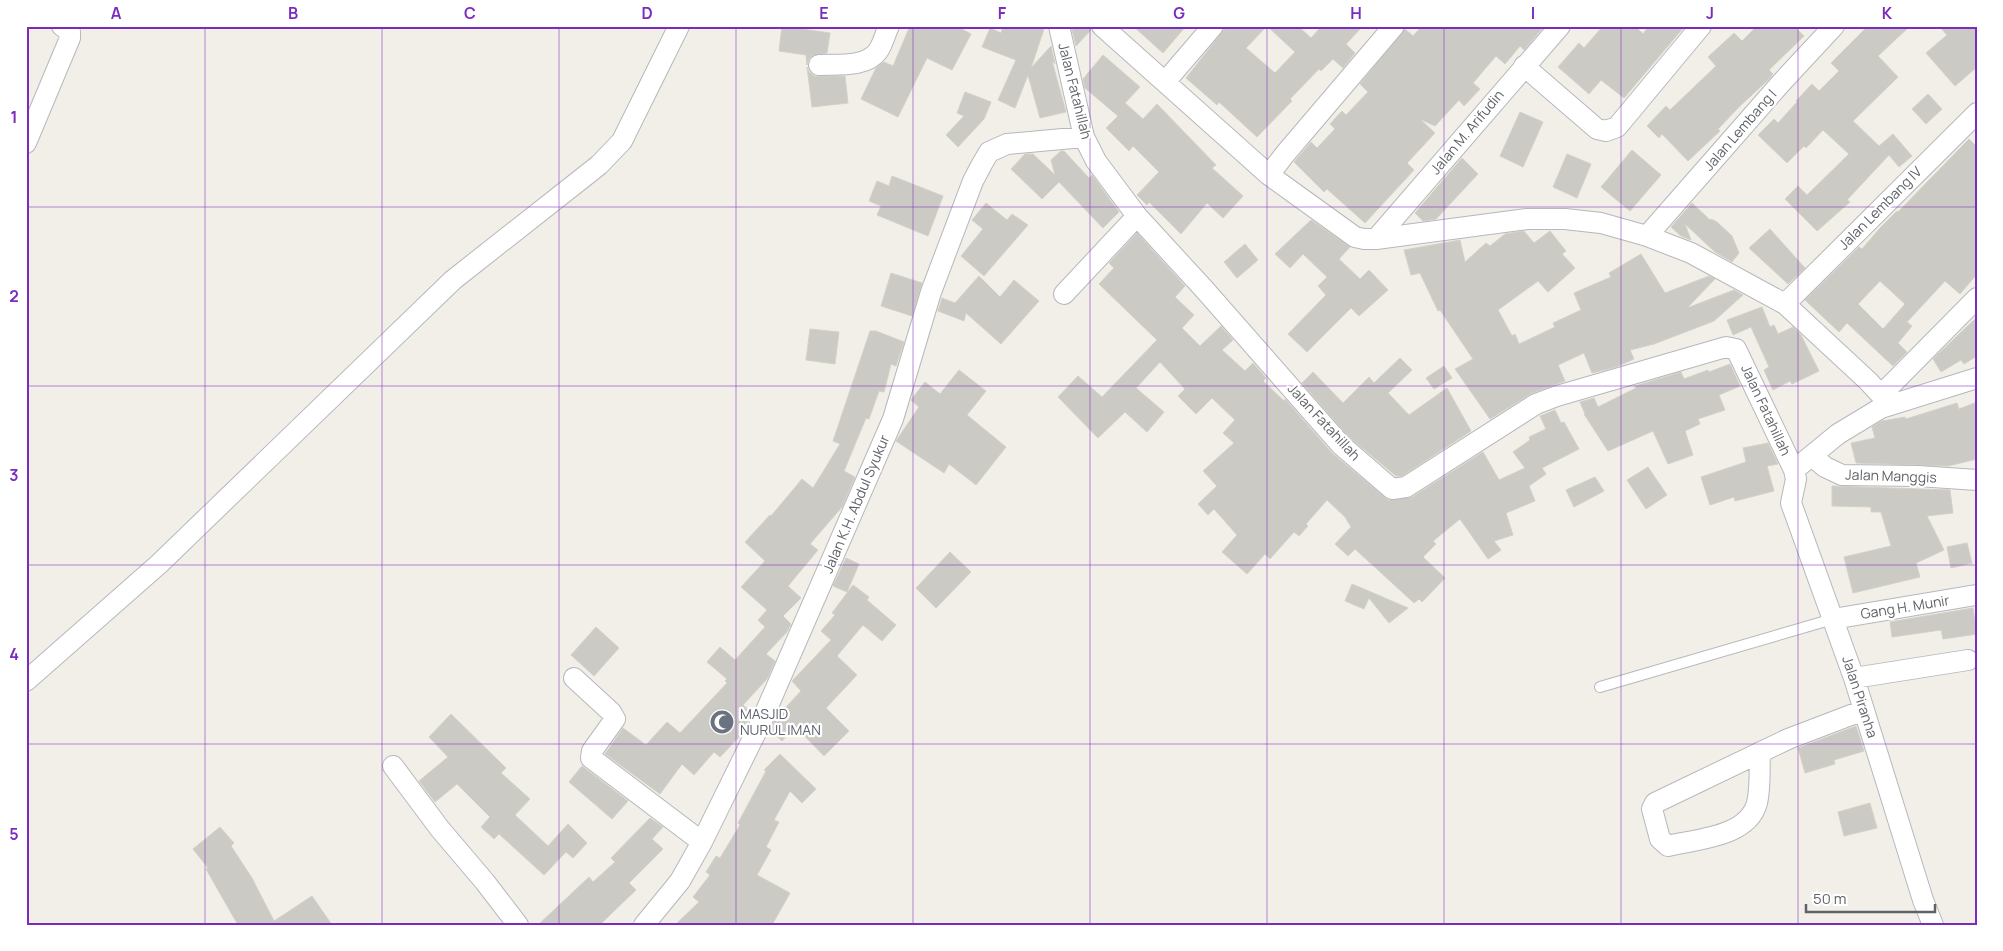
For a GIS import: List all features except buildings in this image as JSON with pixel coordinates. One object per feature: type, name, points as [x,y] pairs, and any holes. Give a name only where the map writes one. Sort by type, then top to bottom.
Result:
[{"type":"street","points":[[26,143],[70,38],[70,32],[62,26]]},
{"type":"street","points":[[26,681],[159,564],[453,280],[600,165],[622,141],[679,26]]},
{"type":"street","points":[[819,65],[854,64],[869,59],[878,52],[889,26]]},
{"type":"street","name":"Jalan Fatahillah","points":[[1059,26],[1084,137],[1096,162],[1137,216],[1341,445],[1392,488],[1406,488],[1536,404],[1557,396],[1731,347],[1736,349],[1742,359],[1794,470]]},
{"type":"street","points":[[1102,26],[1270,175],[1355,236],[1364,240],[1376,239],[1527,219],[1566,219],[1601,223],[1647,236],[1691,253],[1785,304],[1868,381],[1884,400]]},
{"type":"street","points":[[1165,82],[1213,26]]},
{"type":"street","points":[[1270,175],[1285,154],[1394,26]]},
{"type":"street","name":"Jalan M. Arifudin","points":[[1376,239],[1560,26]]},
{"type":"street","points":[[1524,66],[1597,128],[1606,132],[1617,127],[1701,26]]},
{"type":"street","name":"Jalan Lembang I","points":[[1647,236],[1781,83],[1834,26]]},
{"type":"street","name":"Jalan Lembang IV","points":[[1785,304],[1977,113]]},
{"type":"street","name":"Jalan K.H. Abdul Syukur","points":[[644,925],[680,881],[702,842],[762,720],[893,419],[931,292],[973,182],[982,164],[989,152],[1007,144],[1084,137]]},
{"type":"street","points":[[1064,294],[1137,216]]},
{"type":"street","points":[[1794,470],[1884,400],[1977,298]]},
{"type":"street","points":[[1884,400],[1977,378]]},
{"type":"street","name":"Jalan Manggis","points":[[1812,456],[1830,470],[1842,475],[1918,476],[1977,480]]},
{"type":"street","name":"Jalan Piranha","points":[[1794,470],[1796,479],[1791,503],[1854,678],[1920,890],[1933,925]]},
{"type":"street","name":"Gang H. Munir","points":[[1833,619],[1976,595]]},
{"type":"street","points":[[1854,678],[1968,660]]},
{"type":"street","points":[[574,678],[611,712],[615,719],[592,751],[591,758],[702,842]]},
{"type":"street","points":[[1760,752],[1759,787],[1751,817],[1734,830],[1668,846],[1660,838],[1652,809],[1655,803],[1760,752],[1788,739],[1864,710]]},
{"type":"street","points":[[393,766],[440,829],[485,882],[518,925]]},
{"type":"lane","points":[[1600,687],[1833,619]]},
{"type":"place","name":"MASJID NURUL IMAN","points":[[722,722]]}]
